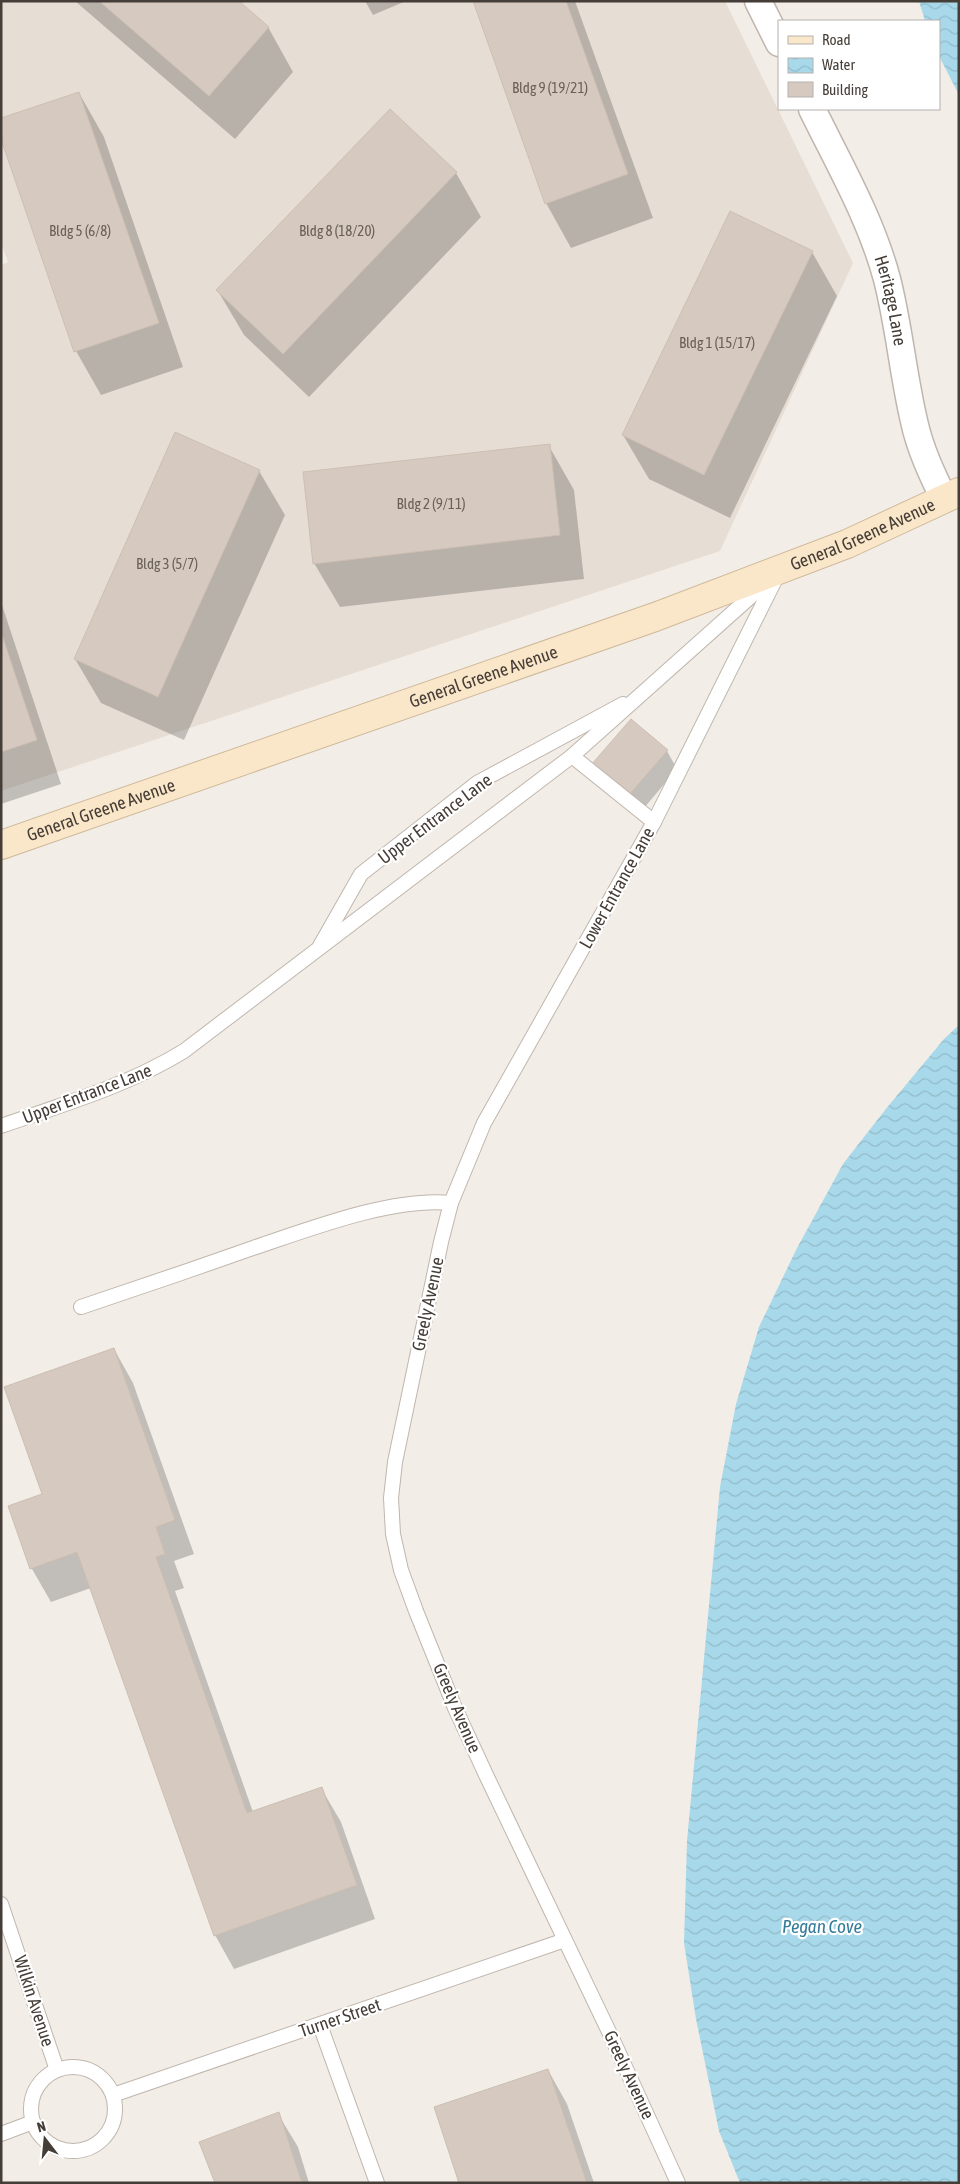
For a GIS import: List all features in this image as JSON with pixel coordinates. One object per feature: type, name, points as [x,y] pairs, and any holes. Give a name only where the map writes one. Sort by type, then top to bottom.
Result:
[{"type":"street","points":[[758,1],[778,41]]},
{"type":"street","name":"Heritage Lane","points":[[812,110],[860,206],[875,241],[895,313],[914,422],[922,449],[952,496]]},
{"type":"street","name":"General Greene Avenue","points":[[1,845],[655,617],[846,544],[952,496]]},
{"type":"lane","name":"Upper Entrance Lane","points":[[1,1126],[123,1083],[152,1070],[215,1029],[572,756],[779,571]]},
{"type":"lane","name":"Lower Entrance Lane","points":[[451,1203],[484,1123],[654,822],[779,571]]},
{"type":"lane","name":"Upper Entrance Lane","points":[[316,952],[361,874],[477,783],[642,694]]},
{"type":"lane","points":[[572,756],[654,822]]},
{"type":"lane","points":[[81,1307],[335,1222],[413,1203],[430,1201],[451,1203]]},
{"type":"lane","name":"Greely Avenue","points":[[451,1203],[441,1242],[395,1462],[391,1498],[393,1534],[400,1570],[455,1708],[566,1940],[678,2183]]},
{"type":"lane","name":"Wilkin Avenue","points":[[1,1904],[56,2070]]},
{"type":"lane","name":"Turner Street","points":[[113,2095],[566,1940]]},
{"type":"lane","points":[[320,2025],[377,2183]]},
{"type":"lane","points":[[73,2067],[91,2071],[104,2080],[113,2095],[115,2109],[112,2125],[103,2139],[87,2149],[73,2151],[52,2146],[40,2136],[33,2122],[31,2108],[33,2096],[43,2079],[56,2070],[73,2067]]},
{"type":"lane","points":[[1,2134],[33,2122]]},
{"type":"shaded area","points":[[1,1],[725,1],[853,263],[720,551],[1,791],[1,265],[8,262],[1,243]]},
{"type":"water","points":[[919,1],[959,1],[959,95],[940,58],[940,20],[925,20]]},
{"type":"water","name":"Pegan Cove","points":[[959,1025],[959,2183],[740,2183],[719,2131],[696,2019],[684,1943],[687,1841],[720,1487],[736,1404],[759,1327],[796,1250],[843,1164],[944,1039]]},
{"type":"building","points":[[99,1],[239,1],[269,27],[209,96]]},
{"type":"building","points":[[473,1],[566,1],[628,174],[545,204]]},
{"type":"building","points":[[79,92],[159,323],[74,352],[1,139],[1,118]]},
{"type":"building","points":[[390,109],[457,172],[283,354],[216,290]]},
{"type":"building","points":[[730,211],[813,251],[704,475],[622,435]]},
{"type":"building","points":[[175,432],[260,470],[158,697],[74,659]]},
{"type":"building","points":[[550,444],[560,535],[313,564],[303,472]]},
{"type":"building","points":[[1,632],[37,740],[1,752]]},
{"type":"building","points":[[631,719],[668,750],[628,796],[591,765]]},
{"type":"building","points":[[114,1348],[175,1520],[156,1527],[165,1554],[156,1557],[247,1813],[322,1787],[357,1885],[214,1936],[77,1552],[30,1569],[8,1506],[42,1494],[4,1387]]},
{"type":"building","points":[[548,2069],[587,2183],[459,2183],[434,2107]]},
{"type":"building","points":[[279,2112],[302,2183],[215,2183],[199,2142]]}]
